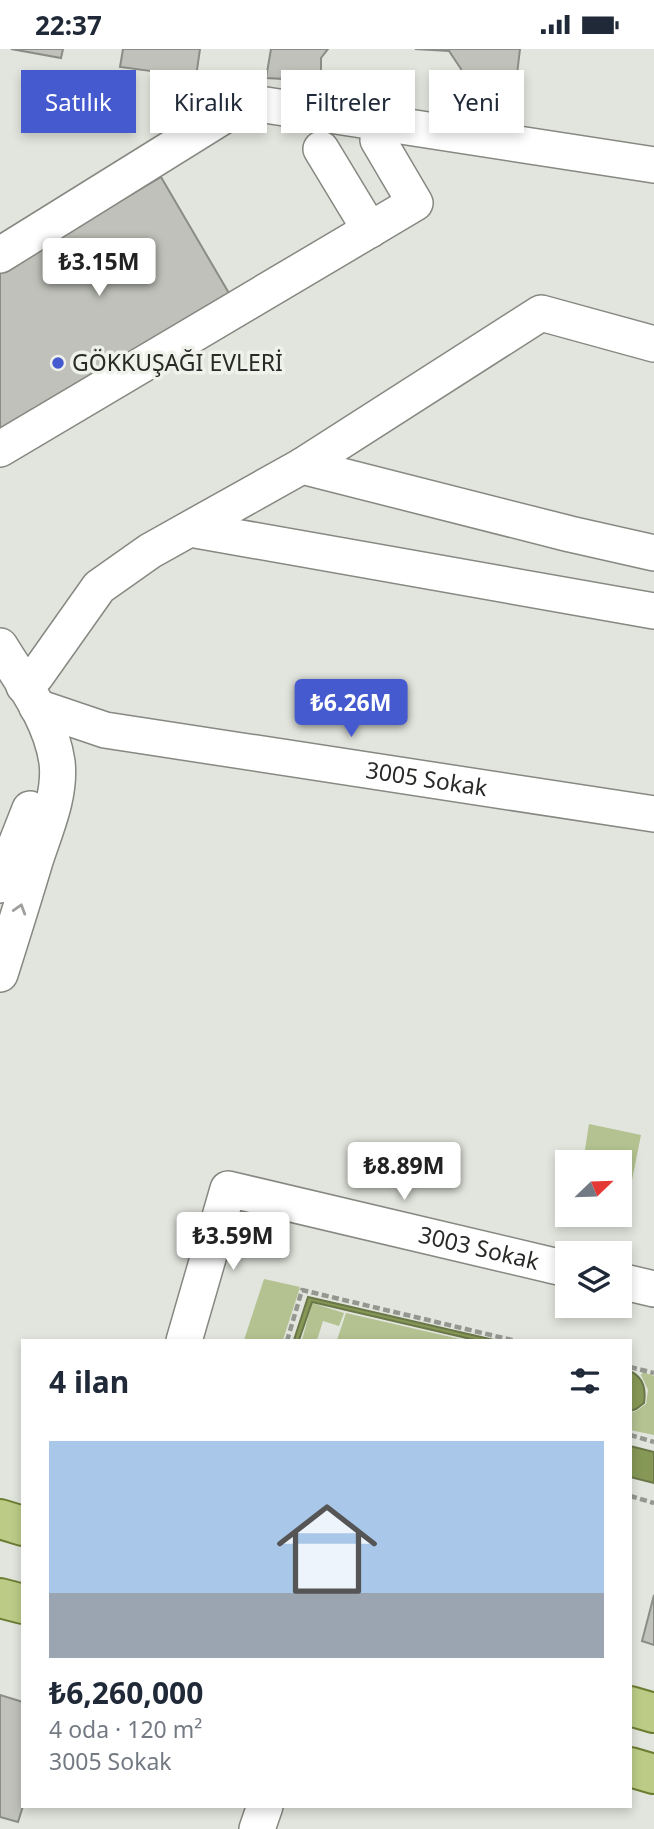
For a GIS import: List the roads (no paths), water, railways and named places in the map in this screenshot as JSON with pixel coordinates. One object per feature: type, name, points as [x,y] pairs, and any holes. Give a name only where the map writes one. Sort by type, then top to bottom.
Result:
[{"type":"main road","points":[[0,1518],[21,1525]]},
{"type":"main road","points":[[0,1598],[21,1603]]},
{"type":"main road","points":[[632,1707],[654,1713]]},
{"type":"main road","points":[[632,1768],[654,1774]]},
{"type":"street","points":[[0,255],[246,102],[654,165]]},
{"type":"street","points":[[0,449],[415,203],[378,140]]},
{"type":"street","points":[[321,149],[370,230]]},
{"type":"street","points":[[0,885],[41,777],[43,736],[31,696],[36,676],[99,587],[150,551],[302,466],[541,313],[654,344]]},
{"type":"street","points":[[302,466],[654,553]]},
{"type":"street","points":[[190,529],[654,611]]},
{"type":"street","points":[[0,646],[31,696],[50,735],[57,762],[56,786],[49,818],[0,974]]},
{"type":"street","name":"3005 Sokak","points":[[31,696],[105,730],[654,814]]},
{"type":"street","name":"3003 Sokak","points":[[185,1339],[228,1189],[555,1266]]},
{"type":"street","points":[[632,1284],[654,1289]]},
{"type":"street","points":[[257,1829],[264,1808]]},
{"type":"place","name":"GÖKKUŞAĞI EVLERİ","points":[[58,363]]}]
